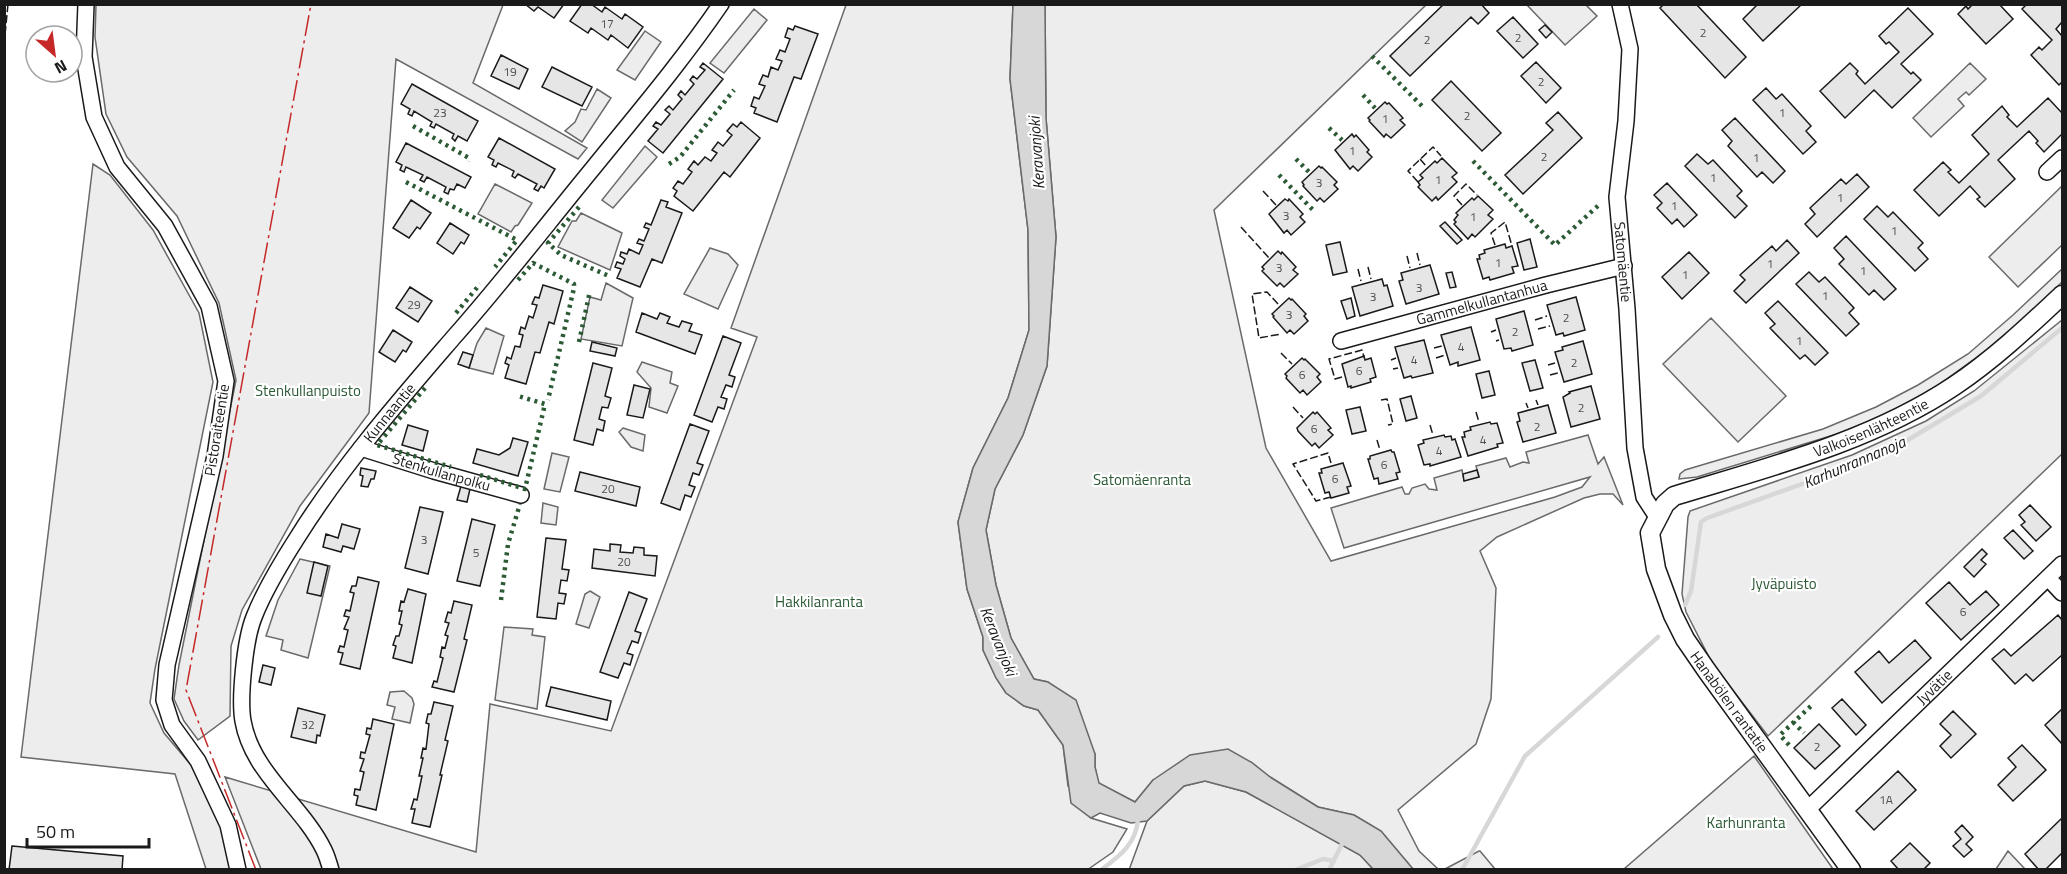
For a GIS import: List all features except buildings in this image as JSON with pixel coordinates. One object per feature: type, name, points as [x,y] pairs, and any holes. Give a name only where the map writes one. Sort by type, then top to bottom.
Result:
[{"type":"street","name":"Pistoraiteentie","points":[[86,4],[84,57],[94,117],[117,167],[165,226],[209,306],[226,381],[215,456],[167,664],[164,700],[172,725],[198,761],[228,825],[238,870]]},
{"type":"street","name":"Kunnaantie","points":[[332,870],[324,849],[312,830],[265,770],[246,735],[242,718],[243,688],[247,648],[254,618],[288,552],[361,448],[492,293],[669,74],[721,4]]},
{"type":"street","name":"Satomäentie","points":[[1620,4],[1630,50],[1626,121],[1617,197],[1624,267],[1635,448],[1644,497],[1657,517]]},
{"type":"street","points":[[2047,172],[2062,158]]},
{"type":"street","name":"Gammelkullantanhua","points":[[1341,342],[1534,288],[1624,267]]},
{"type":"street","name":"Valkoisenlähteentie","points":[[1657,517],[1665,504],[1674,496],[1841,443],[1897,418],[1953,386],[2016,338],[2062,295]]},
{"type":"street","name":"Stenkullanpolku","points":[[361,448],[521,495]]},
{"type":"street","name":"Hanabölen rantatie","points":[[1657,517],[1650,533],[1656,569],[1685,639],[1851,870]]},
{"type":"street","name":"Jyvätie","points":[[1807,810],[2062,564]]},
{"type":"street","points":[[2048,578],[2062,593]]},
{"type":"shaded area","name":"Stenkullanpuisto","points":[[96,5],[503,5],[473,83],[587,148],[578,159],[396,59],[369,413],[300,506],[242,610],[231,646],[230,716],[198,740],[184,721],[174,699],[236,380],[219,303],[177,216],[127,157],[106,114],[95,37]]},
{"type":"shaded area","name":"Hakkilanranta","points":[[846,5],[1013,5],[1010,79],[1028,230],[1029,330],[1008,398],[973,468],[958,522],[967,589],[983,637],[983,650],[996,678],[1006,693],[1024,706],[1038,710],[1063,745],[1068,786],[1091,818],[1127,829],[1113,852],[1087,870],[261,869],[225,777],[476,852],[490,704],[611,731],[757,337],[731,328]]},
{"type":"shaded area","points":[[1045,5],[1426,5],[1214,210],[1266,448],[1331,561],[1555,497],[1582,487],[1590,477],[1344,548],[1331,508],[1402,487],[1405,494],[1409,494],[1412,488],[1425,484],[1429,489],[1437,490],[1434,478],[1462,470],[1464,480],[1479,477],[1476,466],[1506,458],[1510,467],[1523,462],[1529,463],[1526,452],[1588,435],[1598,464],[1604,457],[1623,505],[1613,494],[1584,498],[1497,537],[1480,551],[1496,588],[1491,699],[1476,744],[1398,810],[1419,851],[1438,869],[1413,869],[1381,831],[1354,815],[1318,807],[1270,777],[1251,762],[1153,780],[1135,802],[1098,783],[1095,754],[1048,682],[1034,679],[1011,638],[996,585],[986,530],[995,489],[1023,435],[1047,366],[1056,237],[1046,118]]},
{"type":"shaded area","points":[[1527,5],[1586,5],[1597,16],[1565,45]]},
{"type":"shaded area","points":[[754,9],[767,20],[724,73],[710,63]]},
{"type":"shaded area","points":[[645,31],[661,42],[635,80],[617,70]]},
{"type":"shaded area","points":[[1970,63],[1986,79],[1969,95],[1966,92],[1958,99],[1964,106],[1931,137],[1913,118]]},
{"type":"shaded area","points":[[597,89],[611,98],[582,142],[565,131],[575,122],[581,109],[586,110]]},
{"type":"shaded area","points":[[645,146],[657,157],[613,208],[602,200]]},
{"type":"shaded area","points":[[93,164],[110,175],[153,230],[199,313],[213,382],[150,703],[164,733],[191,765],[221,827],[232,869],[206,869],[175,774],[21,757]]},
{"type":"shaded area","points":[[495,184],[532,203],[511,232],[478,214]]},
{"type":"shaded area","points":[[2062,186],[2062,245],[2018,287],[1989,257]]},
{"type":"shaded area","points":[[581,213],[622,233],[610,270],[558,247],[572,221],[576,221]]},
{"type":"shaded area","points":[[710,248],[728,254],[738,265],[718,309],[684,294]]},
{"type":"shaded area","points":[[2062,269],[2062,282],[2024,319],[1987,350],[1934,388],[1885,415],[1837,434],[1697,477],[1679,479],[1680,474],[1685,470],[1823,429],[1876,407],[1918,385],[1968,354]]},
{"type":"shaded area","points":[[606,283],[633,298],[622,346],[581,339],[590,297],[601,300]]},
{"type":"shaded area","points":[[1711,318],[1786,396],[1738,442],[1663,364]]},
{"type":"shaded area","name":"Jyväpuisto","points":[[2062,320],[2062,454],[1768,736],[1712,663],[1686,612],[1682,594],[1690,511],[1852,455],[1926,421],[1974,391]]},
{"type":"shaded area","points":[[486,328],[504,336],[493,374],[469,368],[477,343]]},
{"type":"shaded area","points":[[642,362],[672,372],[670,383],[678,386],[667,413],[649,407],[651,388],[637,372]]},
{"type":"shaded area","points":[[623,428],[645,435],[643,451],[631,447],[619,432]]},
{"type":"shaded area","points":[[552,453],[569,457],[560,492],[544,489]]},
{"type":"shaded area","points":[[543,503],[558,507],[556,525],[541,523]]},
{"type":"shaded area","points":[[300,559],[330,566],[308,658],[281,650],[283,640],[266,636],[278,600]]},
{"type":"shaded area","points":[[590,591],[600,597],[589,628],[576,624],[585,594]]},
{"type":"shaded area","points":[[504,627],[533,629],[532,635],[545,637],[537,709],[495,700]]},
{"type":"shaded area","points":[[404,691],[412,698],[414,704],[410,723],[392,719],[395,707],[387,705],[390,692]]},
{"type":"shaded area","name":"Karhunranta","points":[[1754,756],[1833,869],[1624,869]]},
{"type":"shaded area","points":[[1205,781],[1246,792],[1360,855],[1373,869],[1129,870],[1147,821],[1184,786]]},
{"type":"shaded area","points":[[1479,851],[1495,869],[1445,869]]},
{"type":"shaded area","points":[[2008,851],[2025,869],[1996,869]]},
{"type":"water","name":"Keravanjoki","points":[[1013,5],[1045,5],[1046,118],[1056,237],[1047,366],[1023,435],[995,489],[986,530],[996,585],[1011,638],[1034,679],[1048,682],[1076,700],[1095,754],[1099,783],[1135,802],[1153,780],[1190,755],[1228,749],[1318,807],[1354,815],[1381,831],[1413,869],[1373,869],[1360,855],[1246,792],[1205,781],[1184,786],[1147,821],[1131,823],[1100,813],[1091,818],[1071,803],[1063,745],[1038,710],[1024,706],[1006,693],[983,650],[983,637],[967,589],[958,522],[973,468],[1008,398],[1029,330],[1028,230],[1010,79]]},
{"type":"waterway","name":"Karhunrannanoja","points":[[1685,605],[1691,591],[1701,522],[1893,449],[1981,396],[2062,328]]},
{"type":"waterway","name":"Karhunrannanoja","points":[[1462,870],[1525,756],[1658,637]]},
{"type":"waterway","points":[[1101,870],[1121,854],[1131,842],[1138,818]]},
{"type":"waterway","points":[[1329,870],[1344,840]]},
{"type":"waterway","points":[[1295,870],[1323,859],[1334,861]]},
{"type":"hedge","points":[[1372,56],[1422,106]]},
{"type":"hedge","points":[[669,164],[680,157],[734,90]]},
{"type":"hedge","points":[[1363,95],[1375,108]]},
{"type":"hedge","points":[[413,126],[469,158],[468,161]]},
{"type":"hedge","points":[[1329,128],[1342,140]]},
{"type":"hedge","points":[[1296,159],[1309,172]]},
{"type":"hedge","points":[[1473,161],[1555,245],[1601,203]]},
{"type":"hedge","points":[[1279,175],[1313,210]]},
{"type":"hedge","points":[[406,182],[517,240],[495,267]]},
{"type":"hedge","points":[[579,207],[548,243],[561,255],[609,276]]},
{"type":"hedge","points":[[518,280],[533,263],[574,284],[548,400]]},
{"type":"hedge","points":[[456,313],[480,284]]},
{"type":"hedge","points":[[579,342],[590,291]]},
{"type":"hedge","points":[[425,388],[377,445],[451,467]]},
{"type":"hedge","points":[[480,475],[525,489],[545,404],[518,396]]},
{"type":"hedge","points":[[501,600],[508,544],[520,504]]},
{"type":"hedge","points":[[1789,745],[1780,735],[1812,705]]},
{"type":"hedge","points":[[1793,722],[1804,733]]},
{"type":"fence","points":[[4,45],[8,4]]},
{"type":"fence","points":[[1418,182],[1408,171],[1433,147],[1441,156]]},
{"type":"fence","points":[[1420,159],[1426,166]]},
{"type":"fence","points":[[1462,205],[1454,196],[1466,184],[1477,195]]},
{"type":"fence","points":[[1263,191],[1276,205]]},
{"type":"fence","points":[[1495,245],[1491,233],[1505,222],[1512,246]]},
{"type":"fence","points":[[1241,227],[1270,259]]},
{"type":"fence","points":[[1417,253],[1420,265]]},
{"type":"fence","points":[[1407,256],[1410,268]]},
{"type":"fence","points":[[1368,267],[1371,279]]},
{"type":"fence","points":[[1358,269],[1361,281]]},
{"type":"fence","points":[[1278,304],[1267,292],[1252,294],[1259,338],[1281,334]]},
{"type":"fence","points":[[1535,320],[1547,316]]},
{"type":"fence","points":[[1538,329],[1550,326]]},
{"type":"fence","points":[[1491,332],[1496,330]]},
{"type":"fence","points":[[1434,348],[1442,346]]},
{"type":"fence","points":[[1342,377],[1335,379],[1329,359],[1362,350],[1364,357]]},
{"type":"fence","points":[[1281,353],[1292,364]]},
{"type":"fence","points":[[1436,358],[1445,355]]},
{"type":"fence","points":[[1391,360],[1396,358]]},
{"type":"fence","points":[[1548,365],[1555,363]]},
{"type":"fence","points":[[1393,369],[1398,368]]},
{"type":"fence","points":[[1550,375],[1558,373]]},
{"type":"fence","points":[[1381,400],[1387,399],[1393,424],[1388,425]]},
{"type":"fence","points":[[1536,400],[1538,405]]},
{"type":"fence","points":[[1526,403],[1528,408]]},
{"type":"fence","points":[[1293,407],[1303,418]]},
{"type":"fence","points":[[1476,412],[1479,422]]},
{"type":"fence","points":[[1430,425],[1433,435]]},
{"type":"fence","points":[[1377,440],[1380,450]]},
{"type":"fence","points":[[1331,463],[1328,453],[1293,464],[1316,501],[1331,497]]},
{"type":"power","points":[[256,870],[186,690],[311,4]]},
{"type":"park label","name":"Satomäenranta","points":[[1142,480]]}]
